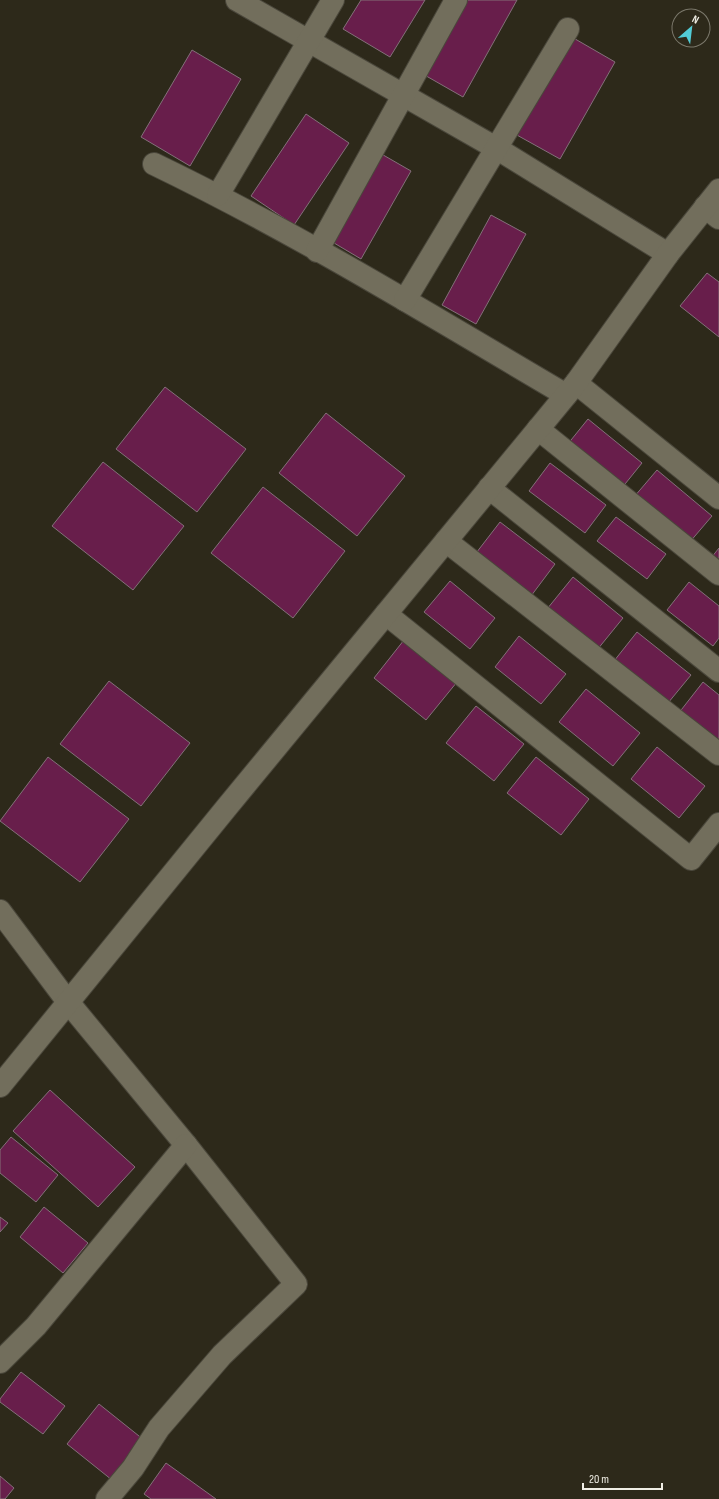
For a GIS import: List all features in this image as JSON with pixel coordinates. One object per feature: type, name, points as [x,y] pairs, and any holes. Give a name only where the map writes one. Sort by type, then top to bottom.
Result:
[{"type":"street","points":[[237,0],[496,148],[668,254]]},
{"type":"street","points":[[218,195],[333,0]]},
{"type":"street","points":[[317,251],[456,0]]},
{"type":"street","points":[[405,300],[568,29]]},
{"type":"street","points":[[154,164],[218,195],[405,300],[571,389],[719,498]]},
{"type":"street","points":[[0,1086],[571,389],[668,254],[712,212],[719,190]]},
{"type":"street","points":[[538,429],[719,574]]},
{"type":"street","points":[[489,488],[719,671]]},
{"type":"street","points":[[446,541],[719,754]]},
{"type":"street","points":[[386,614],[690,859],[719,824]]},
{"type":"street","points":[[0,911],[68,1002],[186,1145],[296,1284],[222,1355],[159,1428],[133,1468],[107,1499]]},
{"type":"street","points":[[0,1362],[36,1326],[186,1145]]},
{"type":"building","points":[[361,0],[425,0],[390,57],[343,29]]},
{"type":"building","points":[[462,0],[517,0],[463,97],[421,73]]},
{"type":"building","points":[[570,36],[615,62],[560,159],[515,134]]},
{"type":"building","points":[[192,50],[241,79],[190,166],[141,137]]},
{"type":"building","points":[[306,114],[349,143],[294,225],[251,196]]},
{"type":"building","points":[[378,152],[411,171],[361,259],[329,240]]},
{"type":"building","points":[[491,215],[526,234],[476,324],[442,305]]},
{"type":"building","points":[[707,273],[719,282],[719,337],[680,306]]},
{"type":"building","points":[[165,387],[246,449],[197,512],[116,449]]},
{"type":"building","points":[[326,413],[405,476],[357,536],[279,473]]},
{"type":"building","points":[[588,419],[642,463],[621,489],[567,445]]},
{"type":"building","points":[[103,462],[184,526],[133,590],[52,526]]},
{"type":"building","points":[[550,463],[606,505],[585,533],[529,491]]},
{"type":"building","points":[[657,470],[712,516],[689,543],[634,497]]},
{"type":"building","points":[[263,487],[345,551],[293,618],[211,553]]},
{"type":"building","points":[[616,517],[666,554],[647,579],[597,541]]},
{"type":"building","points":[[500,522],[555,564],[528,600],[473,557]]},
{"type":"building","points":[[719,548],[719,565],[711,558]]},
{"type":"building","points":[[573,577],[623,618],[597,650],[547,609]]},
{"type":"building","points":[[450,581],[495,618],[470,649],[424,612]]},
{"type":"building","points":[[689,582],[719,606],[719,638],[713,646],[667,610]]},
{"type":"building","points":[[637,632],[691,675],[668,703],[614,661]]},
{"type":"building","points":[[519,636],[566,674],[541,704],[495,667]]},
{"type":"building","points":[[404,640],[457,682],[426,720],[374,678]]},
{"type":"building","points":[[109,681],[190,743],[141,806],[60,744]]},
{"type":"building","points":[[703,682],[719,695],[719,746],[678,714]]},
{"type":"building","points":[[586,689],[640,733],[613,766],[559,722]]},
{"type":"building","points":[[476,706],[524,744],[494,781],[446,743]]},
{"type":"building","points":[[657,747],[705,786],[679,818],[631,779]]},
{"type":"building","points":[[48,757],[129,819],[80,882],[0,821]]},
{"type":"building","points":[[536,757],[589,799],[561,835],[507,793]]},
{"type":"building","points":[[50,1090],[135,1167],[98,1207],[13,1131]]},
{"type":"building","points":[[11,1137],[58,1175],[36,1202],[0,1173],[0,1150]]},
{"type":"building","points":[[44,1207],[88,1243],[63,1273],[20,1237]]},
{"type":"building","points":[[0,1217],[8,1223],[0,1232]]},
{"type":"building","points":[[21,1372],[65,1406],[43,1434],[0,1402],[0,1399]]},
{"type":"building","points":[[99,1404],[144,1440],[112,1480],[67,1444]]},
{"type":"building","points":[[166,1463],[216,1499],[151,1499],[144,1494]]},
{"type":"building","points":[[0,1476],[14,1488],[5,1499],[0,1499]]}]
